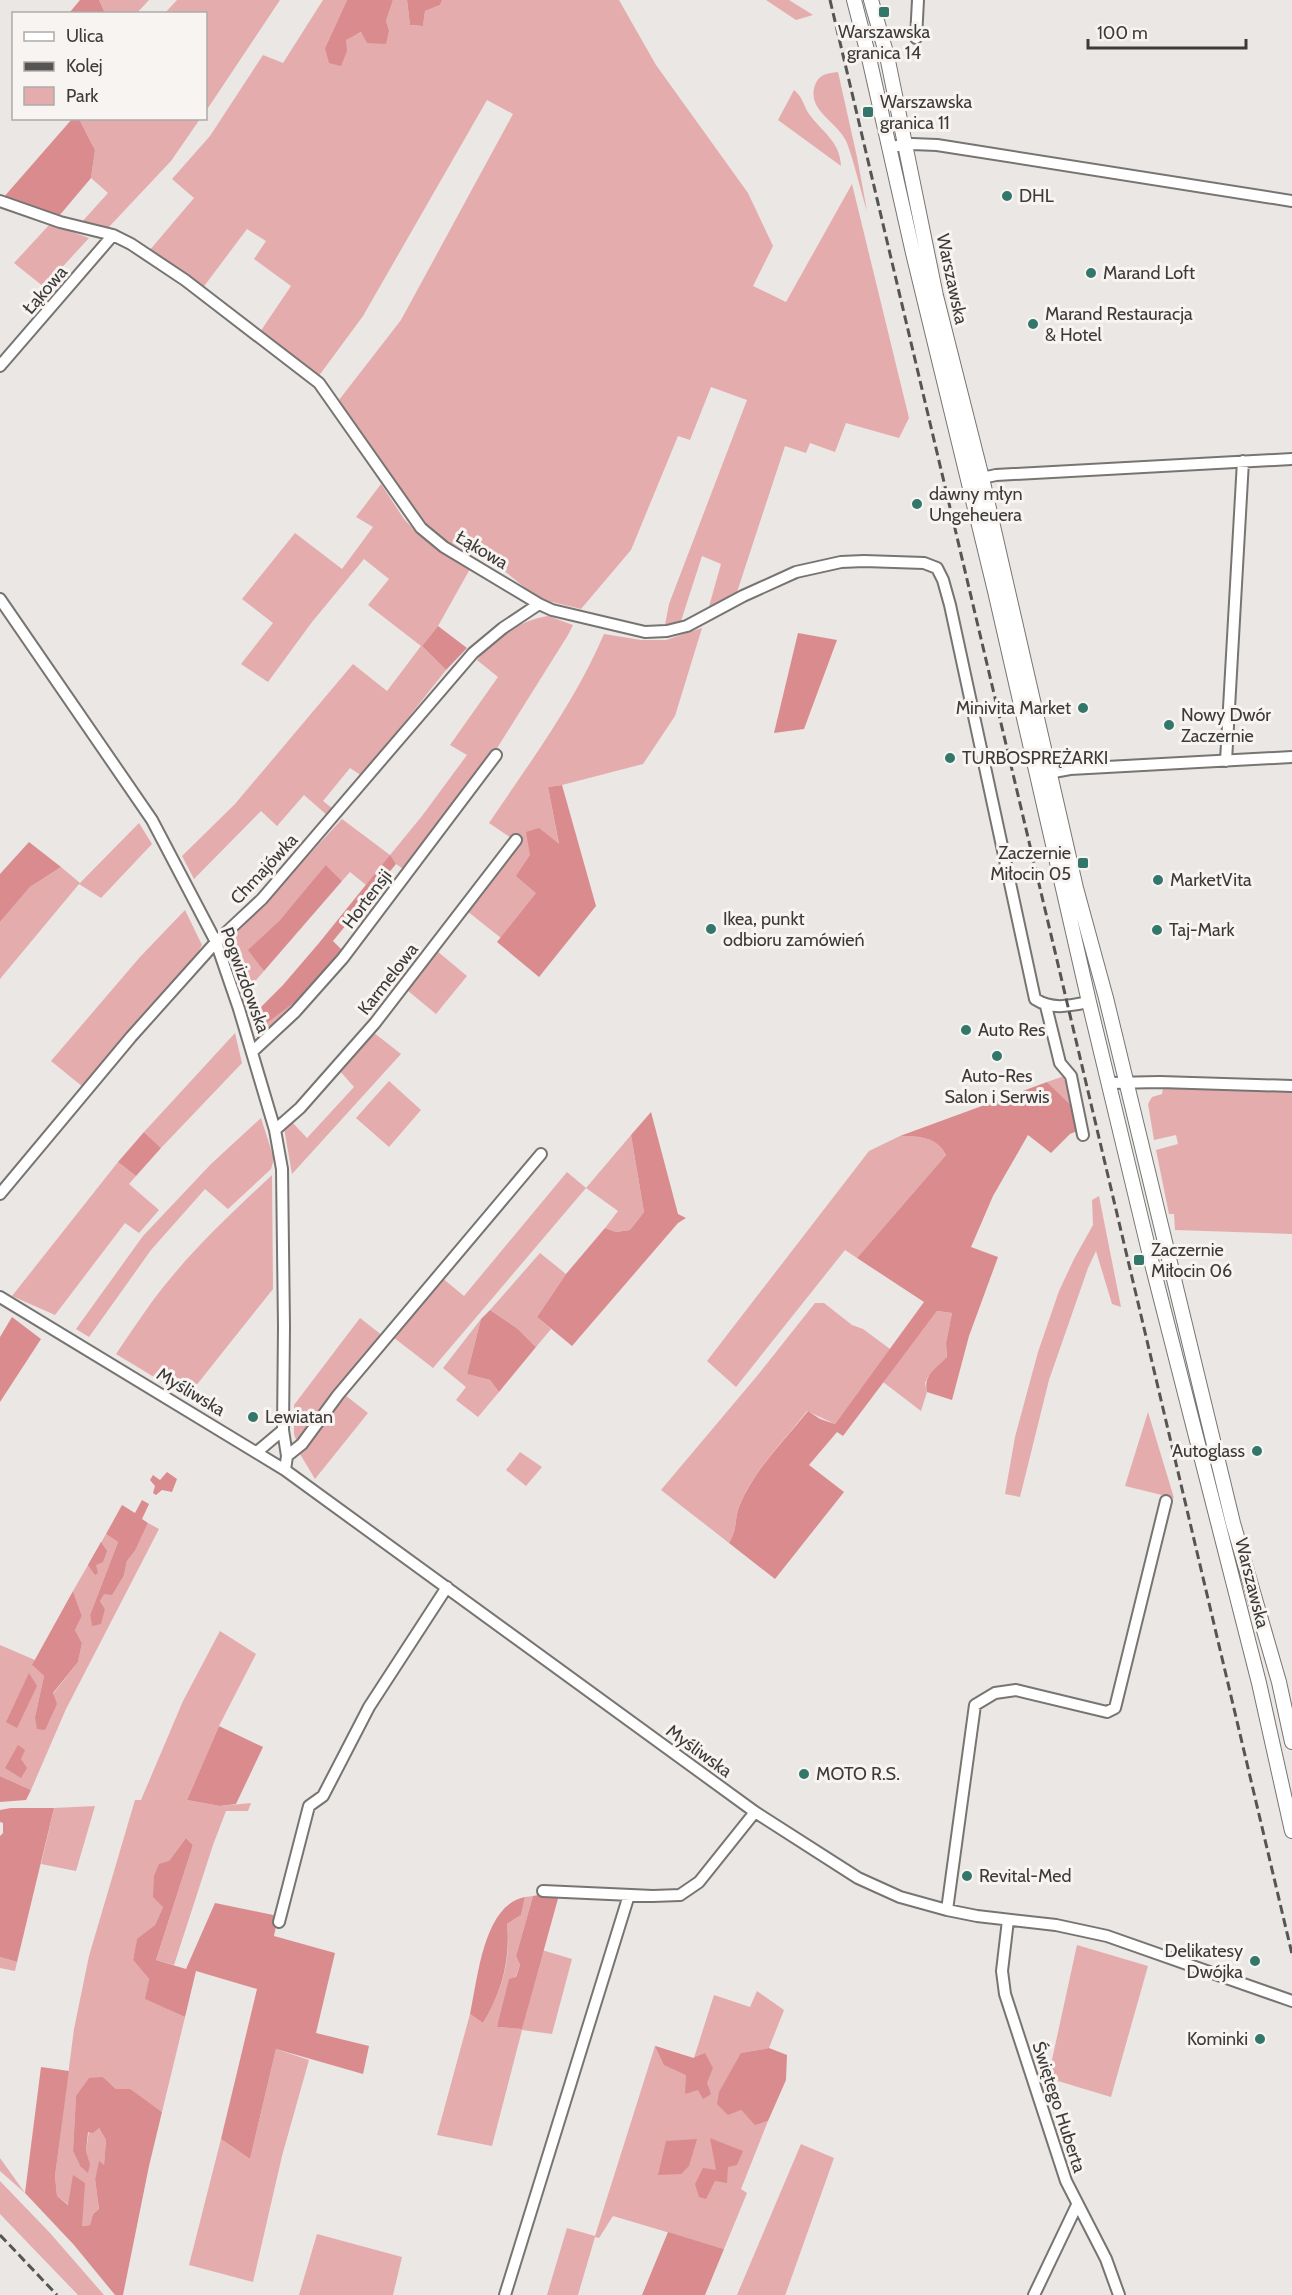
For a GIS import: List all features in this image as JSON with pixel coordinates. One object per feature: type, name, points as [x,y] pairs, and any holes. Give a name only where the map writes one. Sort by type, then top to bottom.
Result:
[{"type":"main road","name":"Warszawska","points":[[854,0],[987,558],[1127,1083],[1233,1523],[1276,1671],[1292,1742]]},
{"type":"main road","name":"Warszawska","points":[[871,0],[887,56],[936,296],[1002,564],[1089,1002],[1292,1831]]},
{"type":"street","points":[[916,38],[918,0]]},
{"type":"street","points":[[890,147],[937,145],[1001,157],[1187,183],[1292,201]]},
{"type":"street","name":"Łąkowa","points":[[0,201],[60,222],[113,235],[131,244],[185,280],[319,383],[421,528],[444,547],[552,610],[645,632],[667,631],[687,626],[773,582],[817,566],[864,561],[924,563],[937,568],[950,605],[1035,999],[1046,1006]]},
{"type":"street","name":"Łąkowa","points":[[0,366],[113,235]]},
{"type":"street","points":[[982,478],[996,475],[1292,459]]},
{"type":"street","points":[[1226,761],[1243,461]]},
{"type":"street","name":"Pogwizdowska","points":[[0,598],[152,820],[216,942],[253,1051],[281,1156],[284,1192],[283,1430],[287,1456],[285,1470]]},
{"type":"street","name":"Chmajówka","points":[[0,1194],[79,1098],[216,942],[262,899],[473,653],[503,628],[539,604]]},
{"type":"street","name":"Hortensji","points":[[253,1051],[295,1012],[343,958],[496,755]]},
{"type":"street","points":[[1044,774],[1070,769],[1292,757]]},
{"type":"street","name":"Karmelowa","points":[[275,1130],[300,1108],[375,1023],[516,840]]},
{"type":"street","points":[[1083,1135],[1071,1076],[1060,1063],[1046,1006],[1060,1007],[1089,1002]]},
{"type":"street","points":[[1110,1083],[1292,1086]]},
{"type":"street","points":[[287,1456],[302,1444],[338,1395],[541,1154]]},
{"type":"street","name":"Myśliwska","points":[[0,1297],[285,1470],[755,1812],[858,1878],[900,1897],[947,1910],[1056,1925],[1107,1936],[1292,2001]]},
{"type":"street","points":[[257,1452],[283,1430]]},
{"type":"street","points":[[947,1910],[975,1704],[995,1693],[1016,1690],[1107,1712],[1115,1708],[1166,1501]]},
{"type":"street","points":[[279,1922],[309,1806],[323,1796],[369,1707],[447,1587]]},
{"type":"street","points":[[1273,1746],[1292,1742]]},
{"type":"street","points":[[543,1891],[680,1895],[699,1882],[755,1812]]},
{"type":"street","points":[[505,2295],[628,1895]]},
{"type":"street","name":"Świętego Huberta","points":[[1008,1920],[1002,1971],[1005,1994],[1066,2181],[1106,2259],[1119,2295]]},
{"type":"street","points":[[1034,2295],[1077,2205]]},
{"type":"green space","points":[[99,0],[149,0],[138,12],[105,12]]},
{"type":"green space","points":[[177,0],[280,0],[207,110],[207,12],[166,12]]},
{"type":"green space","points":[[323,0],[347,0],[325,48],[362,32],[367,43],[389,30],[386,21],[393,0],[407,0],[410,25],[423,26],[425,11],[440,5],[442,0],[619,0],[656,65],[748,193],[773,246],[753,286],[786,302],[852,184],[909,418],[899,438],[846,423],[835,452],[810,443],[806,453],[785,446],[737,592],[708,610],[721,564],[702,556],[681,621],[665,625],[669,604],[747,400],[711,387],[690,440],[678,436],[631,550],[581,609],[534,595],[502,569],[441,538],[412,511],[339,400],[401,320],[513,114],[487,100],[363,316],[318,377],[260,332],[291,286],[254,259],[266,241],[247,229],[202,289],[178,269],[149,251],[194,198],[172,179],[210,136],[263,55],[283,63]]},
{"type":"green space","points":[[766,0],[789,0],[813,15],[796,20]]},
{"type":"green space","points":[[838,72],[867,211],[847,143],[819,109],[813,94],[815,85],[821,76]]},
{"type":"green space","points":[[794,90],[809,114],[834,143],[841,166],[778,120]]},
{"type":"green space","points":[[80,120],[199,120],[171,161],[107,229],[80,224],[108,193],[91,178],[95,150]]},
{"type":"green space","points":[[50,224],[89,238],[44,287],[14,263]]},
{"type":"green space","points":[[381,484],[404,519],[419,535],[470,569],[438,626],[422,646],[446,670],[362,776],[350,768],[323,801],[333,809],[328,816],[304,795],[277,826],[261,811],[194,879],[182,856],[235,804],[353,664],[387,691],[421,646],[368,605],[389,579],[364,559],[312,622],[268,682],[241,664],[273,623],[242,599],[295,533],[342,569],[373,527],[356,517]]},
{"type":"green space","points":[[548,616],[573,625],[568,635],[494,753],[405,870],[390,856],[366,885],[350,872],[342,881],[327,866],[280,920],[249,950],[264,971],[245,993],[223,942],[242,927],[342,819],[390,855],[467,755],[450,745],[498,677],[477,660],[509,631],[528,621]]},
{"type":"green space","points":[[702,628],[675,716],[643,764],[548,787],[559,845],[530,855],[536,893],[501,938],[467,911],[522,842],[511,838],[489,823],[566,708],[604,634],[641,640],[666,640]]},
{"type":"green space","points":[[139,823],[152,844],[101,898],[79,884],[0,979],[0,922],[30,887],[61,867],[80,883]]},
{"type":"green space","points":[[185,910],[202,945],[190,966],[83,1087],[51,1061],[140,957]]},
{"type":"green space","points":[[437,951],[467,976],[436,1014],[407,990]]},
{"type":"green space","points":[[307,993],[258,1040],[252,1016],[260,1027]]},
{"type":"green space","points":[[373,1032],[401,1054],[292,1174],[284,1128],[292,1122],[307,1138],[354,1087],[339,1070]]},
{"type":"green space","points":[[235,1033],[242,1063],[161,1148],[144,1132]]},
{"type":"green space","points":[[1067,1075],[1075,1109],[1047,1082]]},
{"type":"green space","points":[[389,1081],[421,1110],[389,1147],[356,1118]]},
{"type":"green space","points":[[1163,1088],[1292,1089],[1292,1234],[1175,1230],[1174,1214],[1169,1214],[1156,1150],[1178,1144],[1176,1135],[1154,1140],[1148,1104],[1152,1097],[1162,1094]]},
{"type":"green space","points":[[261,1118],[274,1159],[271,1169],[228,1209],[205,1189],[151,1250],[89,1337],[76,1329],[143,1236],[211,1164]]},
{"type":"green space","points":[[631,1135],[644,1212],[630,1230],[616,1232],[605,1228],[618,1211],[586,1188]]},
{"type":"green space","points":[[900,1136],[921,1137],[932,1141],[938,1144],[946,1155],[857,1258],[845,1250],[736,1387],[707,1361],[869,1151]]},
{"type":"green space","points":[[118,1162],[136,1176],[129,1184],[159,1210],[139,1233],[125,1223],[55,1315],[12,1296]]},
{"type":"green space","points":[[567,1172],[586,1188],[433,1368],[393,1337],[441,1277],[464,1296]]},
{"type":"green space","points":[[272,1175],[273,1289],[187,1397],[116,1354],[177,1270]]},
{"type":"green space","points":[[1099,1196],[1121,1307],[1112,1304],[1096,1251],[1049,1380],[1020,1497],[1005,1494],[1015,1437],[1038,1352],[1059,1291],[1093,1225],[1092,1200]]},
{"type":"green space","points":[[540,1253],[566,1274],[537,1317],[551,1329],[536,1347],[518,1329],[490,1310]]},
{"type":"green space","points":[[815,1303],[824,1303],[852,1325],[863,1329],[890,1349],[835,1424],[807,1411],[752,1481],[739,1507],[734,1533],[729,1543],[661,1490]]},
{"type":"green space","points":[[937,1311],[952,1313],[946,1343],[947,1358],[925,1383],[927,1392],[921,1411],[883,1382]]},
{"type":"green space","points":[[360,1318],[383,1336],[297,1443],[294,1434],[294,1405]]},
{"type":"green space","points":[[481,1319],[467,1374],[490,1380],[499,1392],[478,1417],[456,1400],[466,1387],[443,1368]]},
{"type":"green space","points":[[345,1395],[368,1413],[315,1479],[300,1454]]},
{"type":"green space","points":[[1148,1412],[1174,1498],[1125,1486]]},
{"type":"green space","points":[[520,1452],[542,1467],[526,1486],[506,1470]]},
{"type":"green space","points":[[148,1523],[159,1529],[66,1709],[31,1790],[0,1776],[0,1645],[35,1660],[33,1666],[44,1676],[35,1717],[78,1662],[82,1643],[75,1630],[82,1616],[73,1591],[106,1534],[118,1542],[90,1615],[92,1625],[105,1609],[100,1601],[103,1594],[124,1575],[127,1561],[135,1551]]},
{"type":"green space","points":[[220,1631],[256,1654],[219,1726],[187,1800],[220,1806],[251,1803],[248,1811],[226,1811],[174,1965],[156,1960],[193,1845],[186,1838],[169,1861],[163,1907],[155,1925],[137,1940],[133,1960],[149,1979],[146,1999],[185,2017],[162,2112],[130,2090],[116,2089],[103,2077],[76,2097],[73,2151],[80,2166],[90,2165],[86,2151],[89,2131],[99,2128],[106,2140],[104,2166],[99,2162],[95,2179],[99,2209],[93,2214],[90,2225],[81,2226],[69,2205],[57,2196],[55,2176],[74,2029],[89,1956],[135,1800],[141,1800],[183,1701]]},
{"type":"green space","points":[[95,1806],[76,1871],[41,1864],[54,1808]]},
{"type":"green space","points":[[533,1896],[516,1956],[520,1965],[497,2027],[522,2029],[542,1950],[572,1959],[552,2034],[522,2030],[492,2146],[437,2135],[470,2014],[483,2023],[489,2012],[504,1975],[508,1950],[507,1924],[521,1915],[525,1897]]},
{"type":"green space","points":[[1077,1945],[1148,1966],[1111,2097],[1048,2078]]},
{"type":"green space","points":[[0,1957],[17,1962],[15,1971],[0,1968]]},
{"type":"green space","points":[[757,1991],[784,2010],[769,2048],[741,2053],[741,2110],[755,2124],[768,2121],[741,2189],[747,2193],[724,2249],[613,2216],[599,2238],[595,2237],[578,2295],[547,2295],[567,2228],[595,2236],[655,2046],[694,2058],[714,1995],[750,2007]]},
{"type":"green space","points":[[276,2049],[309,2060],[282,2156],[253,2282],[189,2265],[221,2139],[250,2159]]},
{"type":"green space","points":[[801,2144],[834,2158],[786,2293],[785,2295],[737,2295]]},
{"type":"green space","points":[[0,2158],[25,2193],[0,2171]]},
{"type":"green space","points":[[0,2181],[50,2233],[104,2295],[78,2295],[0,2214]]},
{"type":"green space","points":[[317,2234],[402,2257],[393,2295],[299,2295]]},
{"type":"shaded area","points":[[80,0],[99,0],[105,12],[70,12]]},
{"type":"shaded area","points":[[347,0],[393,0],[386,21],[389,30],[386,44],[367,43],[361,32],[346,40],[347,51],[341,66],[329,63],[325,48]]},
{"type":"shaded area","points":[[407,0],[442,0],[440,5],[425,11],[423,26],[410,25]]},
{"type":"shaded area","points":[[71,120],[80,120],[95,150],[91,178],[59,216],[3,198]]},
{"type":"shaded area","points":[[438,626],[467,648],[446,670],[422,646]]},
{"type":"shaded area","points":[[798,633],[837,640],[804,729],[774,733]]},
{"type":"shaded area","points":[[562,785],[596,906],[539,977],[497,942],[536,893],[516,876],[530,855],[526,832],[539,828],[559,844],[548,787]]},
{"type":"shaded area","points":[[29,842],[61,867],[30,887],[0,922],[0,874]]},
{"type":"shaded area","points":[[390,855],[396,864],[333,941],[342,950],[307,993],[260,1028],[252,1016],[283,985],[319,943]]},
{"type":"shaded area","points":[[326,865],[342,881],[264,971],[248,950],[280,920]]},
{"type":"shaded area","points":[[1047,1082],[1075,1109],[1077,1131],[1070,1134],[1051,1153],[1028,1135],[993,1196],[971,1247],[998,1257],[969,1336],[952,1400],[927,1392],[929,1377],[947,1357],[946,1343],[952,1313],[937,1311],[843,1436],[837,1432],[809,1465],[844,1492],[775,1579],[729,1543],[745,1494],[770,1457],[808,1411],[820,1419],[835,1424],[924,1302],[857,1258],[946,1155],[938,1144],[932,1141],[921,1137],[900,1136]]},
{"type":"shaded area","points":[[651,1112],[678,1214],[686,1218],[678,1223],[572,1346],[537,1317],[566,1274],[605,1228],[616,1232],[630,1230],[644,1212],[631,1135]]},
{"type":"shaded area","points":[[144,1132],[161,1148],[136,1176],[118,1162]]},
{"type":"shaded area","points":[[490,1310],[518,1329],[536,1347],[499,1392],[490,1380],[467,1374],[481,1319]]},
{"type":"shaded area","points":[[12,1317],[41,1339],[0,1402],[0,1337]]},
{"type":"shaded area","points":[[167,1472],[177,1479],[172,1492],[162,1490],[156,1495],[153,1493],[155,1486],[150,1480],[153,1475],[160,1480]]},
{"type":"shaded area","points":[[142,1500],[149,1504],[142,1519],[148,1523],[112,1595],[104,1594],[100,1601],[105,1609],[101,1624],[92,1626],[90,1615],[118,1542],[106,1534],[122,1505],[135,1513]]},
{"type":"shaded area","points":[[101,1542],[107,1551],[103,1562],[96,1565],[98,1573],[95,1575],[88,1565]]},
{"type":"shaded area","points":[[73,1591],[82,1616],[75,1630],[82,1643],[78,1662],[53,1693],[57,1704],[45,1730],[37,1729],[35,1717],[44,1676],[32,1665]]},
{"type":"shaded area","points":[[29,1673],[37,1686],[17,1728],[6,1722]]},
{"type":"shaded area","points":[[219,1726],[263,1747],[236,1804],[220,1806],[187,1800]]},
{"type":"shaded area","points":[[18,1745],[25,1750],[21,1759],[27,1768],[21,1778],[5,1768]]},
{"type":"shaded area","points":[[0,1776],[31,1790],[26,1800],[0,1802]]},
{"type":"shaded area","points":[[54,1808],[17,1962],[0,1957],[0,1836],[3,1833],[3,1823],[0,1822],[0,1810]]},
{"type":"shaded area","points":[[186,1838],[193,1845],[156,1960],[186,1969],[215,1903],[278,1916],[274,1936],[335,1953],[316,2033],[369,2046],[363,2074],[276,2049],[250,2159],[221,2139],[257,1989],[196,1971],[185,2017],[145,1999],[149,1979],[133,1960],[137,1939],[155,1925],[163,1907],[153,1897],[154,1876],[159,1864],[169,1861]]},
{"type":"shaded area","points":[[559,1895],[522,2029],[497,2027],[509,1979],[516,1977],[520,1965],[516,1956],[533,1896]]},
{"type":"shaded area","points":[[525,1897],[521,1915],[507,1924],[506,1963],[503,1976],[495,2000],[483,2023],[470,2014],[485,1945],[491,1928],[500,1914],[511,1903]]},
{"type":"shaded area","points":[[655,2046],[693,2058],[705,2053],[713,2068],[707,2083],[711,2094],[703,2099],[698,2090],[685,2094],[686,2075],[664,2065]]},
{"type":"shaded area","points":[[769,2048],[787,2055],[786,2080],[768,2121],[755,2125],[741,2110],[728,2115],[717,2104],[719,2092],[741,2053]]},
{"type":"shaded area","points":[[41,2067],[69,2071],[55,2176],[57,2196],[68,2205],[73,2175],[85,2183],[82,2226],[90,2225],[93,2214],[99,2209],[95,2179],[99,2161],[104,2165],[106,2140],[99,2128],[93,2133],[88,2132],[86,2151],[90,2164],[88,2173],[80,2166],[73,2151],[76,2096],[89,2078],[103,2077],[116,2089],[130,2089],[162,2112],[123,2295],[115,2295],[74,2245],[25,2193]]},
{"type":"shaded area","points":[[710,2138],[743,2151],[737,2165],[728,2167],[727,2183],[715,2181],[706,2199],[699,2197],[695,2184],[703,2168],[716,2170]]},
{"type":"shaded area","points":[[697,2139],[689,2166],[681,2174],[658,2175],[666,2141]]},
{"type":"shaded area","points":[[668,2232],[724,2249],[705,2295],[642,2295]]},
{"type":"railway","points":[[830,0],[1292,1954]]},
{"type":"railway","points":[[0,2235],[57,2295]]},
{"type":"place","name":"Warszawska granica 14","points":[[884,12]]},
{"type":"place","name":"Warszawska granica 11","points":[[868,112]]},
{"type":"place","name":"DHL","points":[[1007,196]]},
{"type":"place","name":"Marand Loft","points":[[1091,273]]},
{"type":"place","name":"Marand Restauracja & Hotel","points":[[1033,324]]},
{"type":"place","name":"dawny młyn Ungeheuera","points":[[917,504]]},
{"type":"place","name":"Minivita Market","points":[[1083,708]]},
{"type":"place","name":"Nowy Dwór Zaczernie","points":[[1169,725]]},
{"type":"place","name":"TURBOSPRĘŻARKI","points":[[950,758]]},
{"type":"place","name":"Zaczernie Miłocin 05","points":[[1083,863]]},
{"type":"place","name":"MarketVita","points":[[1158,880]]},
{"type":"place","name":"Ikea, punkt odbioru zamówień","points":[[711,929]]},
{"type":"place","name":"Taj-Mark","points":[[1157,930]]},
{"type":"place","name":"Auto Res","points":[[966,1030]]},
{"type":"place","name":"Auto-Res Salon i Serwis","points":[[997,1056]]},
{"type":"place","name":"Zaczernie Miłocin 06","points":[[1139,1260]]},
{"type":"place","name":"Lewiatan","points":[[253,1417]]},
{"type":"place","name":"Autoglass","points":[[1257,1451]]},
{"type":"place","name":"MOTO R.S.","points":[[804,1774]]},
{"type":"place","name":"Revital-Med","points":[[967,1876]]},
{"type":"place","name":"Delikatesy Dwójka","points":[[1255,1961]]},
{"type":"place","name":"Kominki","points":[[1260,2039]]}]
